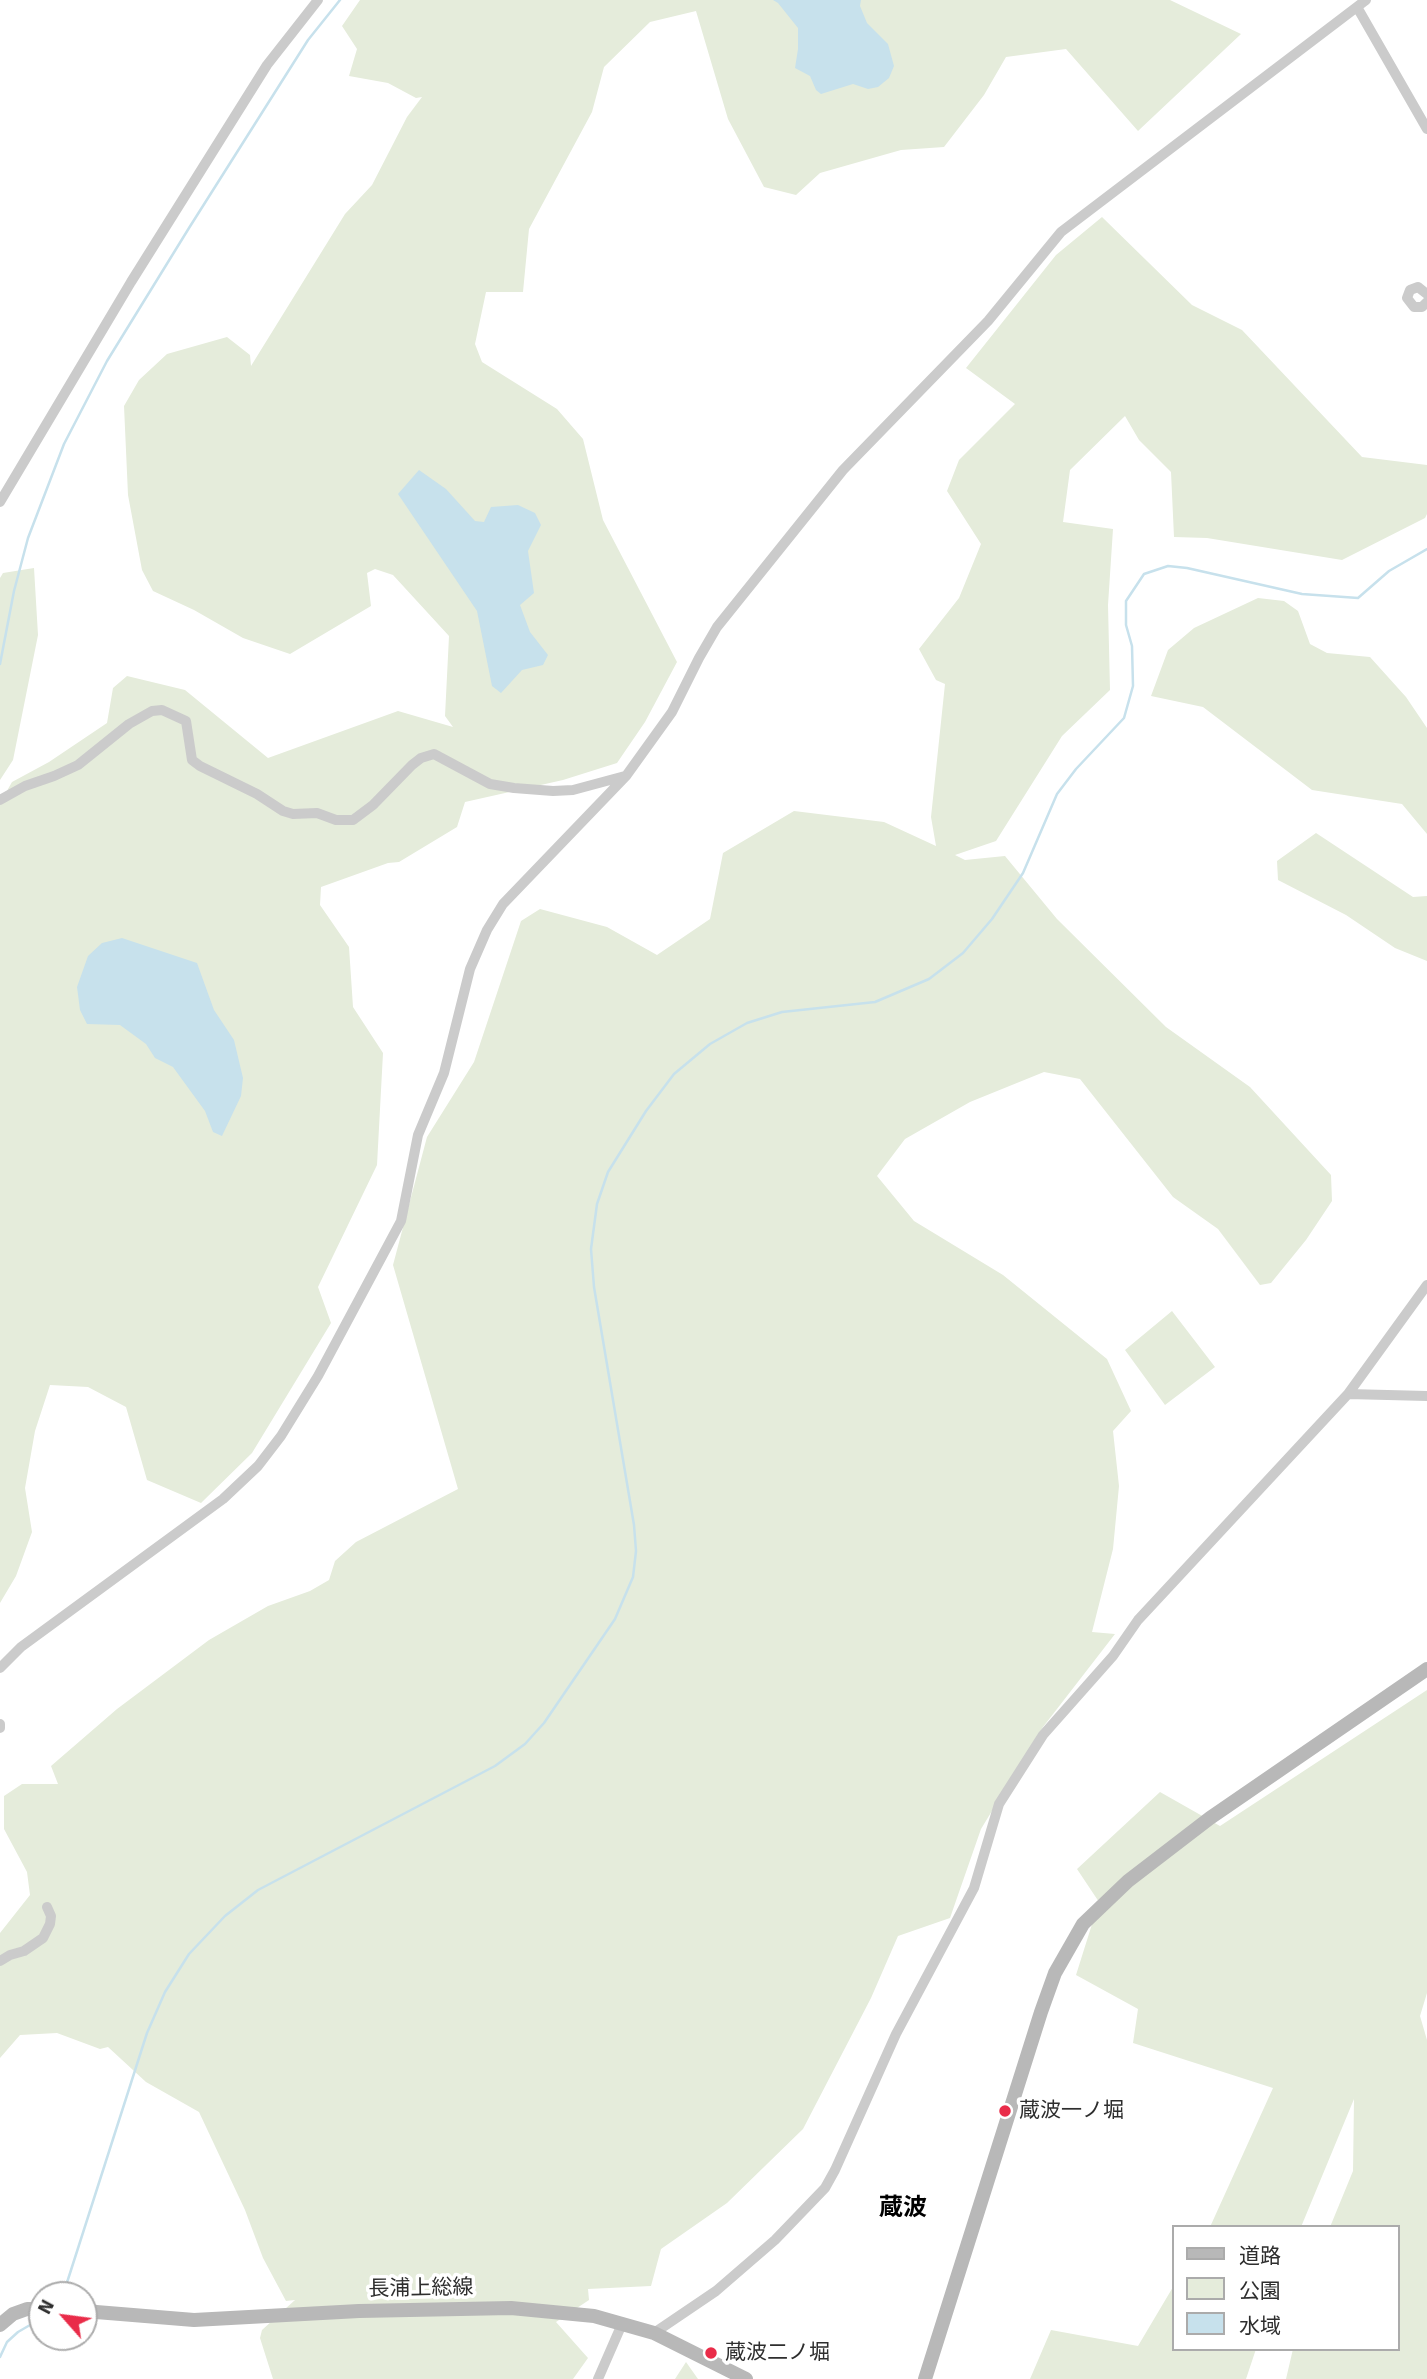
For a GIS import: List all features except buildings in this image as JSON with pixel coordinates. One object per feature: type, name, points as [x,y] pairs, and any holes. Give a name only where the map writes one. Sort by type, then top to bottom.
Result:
[{"type":"street","points":[[0,502],[131,282],[267,65],[318,0]]},
{"type":"street","points":[[0,1668],[21,1647],[223,1499],[258,1466],[281,1436],[318,1376],[401,1221],[418,1135],[444,1073],[470,969],[487,930],[503,904],[626,776],[672,712],[717,627],[843,470],[988,321],[1060,232],[1362,3],[1427,129]]},
{"type":"street","points":[[1427,293],[1418,288],[1410,290],[1408,298],[1414,307],[1422,307],[1427,302]]},
{"type":"street","points":[[0,800],[25,786],[78,765],[128,724],[141,716],[162,710],[186,721],[192,760],[293,814],[317,813],[336,820],[353,820],[373,805],[412,765],[421,758],[434,754],[490,783],[514,788],[553,792],[573,790],[626,776]]},
{"type":"street","points":[[654,2333],[716,2291],[775,2240],[825,2188],[896,2034],[974,1888],[997,1807],[1043,1735],[1113,1656],[1138,1620],[1348,1394],[1427,1285]]},
{"type":"street","points":[[1348,1394],[1427,1396]]},
{"type":"street","points":[[925,2379],[1041,2012],[1055,1973],[1083,1924],[1128,1881],[1210,1818],[1427,1669]]},
{"type":"street","points":[[0,1961],[24,1951],[43,1938],[50,1924],[51,1916],[47,1907]]},
{"type":"street","name":"長浦上総線","points":[[98,2312],[194,2320],[359,2311],[511,2308],[594,2316],[654,2333],[746,2379]]},
{"type":"street","points":[[1,2321],[28,2309]]},
{"type":"street","points":[[598,2379],[622,2324]]},
{"type":"green space","points":[[360,0],[1170,0],[1241,34],[1138,131],[1066,49],[1006,57],[984,95],[944,147],[901,150],[820,173],[796,195],[764,187],[728,119],[696,11],[650,22],[604,67],[592,112],[529,229],[523,292],[486,292],[475,344],[482,362],[557,409],[583,439],[603,520],[677,662],[645,722],[617,763],[563,780],[465,802],[457,827],[399,862],[388,863],[321,887],[320,905],[349,947],[353,1007],[383,1053],[377,1165],[318,1287],[331,1323],[252,1453],[201,1503],[147,1480],[126,1407],[88,1387],[50,1385],[35,1431],[25,1488],[32,1532],[16,1576],[0,1603],[0,803],[12,782],[49,762],[107,723],[113,688],[127,676],[185,690],[268,758],[398,711],[453,727],[445,716],[449,636],[393,575],[375,569],[367,573],[371,606],[290,654],[243,638],[194,610],[153,591],[142,570],[128,495],[124,406],[139,380],[167,354],[227,337],[250,355],[251,366],[345,214],[372,185],[407,117],[422,97],[416,98],[388,83],[349,76],[357,49],[342,26]]},
{"type":"green space","points":[[1102,217],[1192,305],[1242,330],[1362,457],[1427,465],[1427,514],[1425,518],[1342,560],[1207,538],[1174,537],[1171,472],[1139,440],[1125,416],[1070,470],[1063,522],[1113,529],[1108,605],[1110,690],[1062,736],[996,841],[955,855],[965,860],[1005,856],[1057,919],[1166,1027],[1250,1087],[1331,1175],[1332,1201],[1306,1240],[1271,1283],[1260,1285],[1218,1229],[1173,1197],[1080,1079],[1044,1072],[970,1102],[905,1139],[877,1176],[914,1221],[1003,1275],[1107,1359],[1131,1411],[1113,1431],[1119,1486],[1113,1549],[1092,1632],[1115,1634],[1043,1727],[981,1829],[950,1918],[898,1936],[871,1998],[803,2129],[727,2203],[661,2249],[651,2286],[588,2289],[589,2300],[556,2322],[588,2358],[573,2379],[273,2379],[260,2338],[262,2330],[295,2300],[286,2301],[263,2258],[245,2210],[199,2112],[146,2082],[108,2047],[100,2049],[57,2033],[20,2035],[0,2058],[0,1933],[30,1895],[27,1872],[4,1829],[4,1796],[22,1784],[58,1784],[51,1766],[117,1709],[209,1640],[268,1606],[310,1591],[329,1580],[335,1561],[356,1542],[458,1489],[393,1265],[427,1137],[474,1062],[521,921],[540,909],[607,927],[657,955],[710,919],[723,853],[794,811],[884,822],[936,846],[931,817],[945,684],[936,680],[919,649],[959,598],[981,544],[947,491],[959,460],[1015,404],[966,368],[1056,255]]},
{"type":"green space","points":[[34,568],[38,635],[13,760],[0,780],[0,578],[3,573]]},
{"type":"green space","points":[[1258,598],[1284,601],[1298,611],[1310,644],[1327,653],[1370,657],[1406,697],[1427,728],[1427,834],[1402,804],[1312,790],[1203,707],[1151,696],[1168,650],[1194,628]]},
{"type":"green space","points":[[1316,833],[1413,897],[1427,896],[1427,961],[1395,948],[1346,915],[1278,880],[1277,861]]},
{"type":"green space","points":[[1172,1311],[1215,1367],[1165,1405],[1125,1350]]},
{"type":"green space","points":[[1427,1690],[1427,1993],[1420,2016],[1427,2040],[1427,2379],[1286,2379],[1293,2351],[1399,2351],[1399,2225],[1331,2225],[1353,2171],[1354,2099],[1302,2225],[1211,2225],[1273,2088],[1133,2043],[1138,2009],[1076,1975],[1099,1902],[1077,1869],[1160,1792],[1220,1826]]},
{"type":"green space","points":[[1172,2289],[1172,2351],[1255,2351],[1246,2379],[1030,2379],[1051,2330],[1138,2346]]},
{"type":"green space","points":[[686,2362],[698,2379],[675,2379]]},
{"type":"water","points":[[773,0],[861,0],[860,6],[867,23],[888,44],[894,66],[889,78],[878,87],[868,89],[853,84],[821,94],[816,90],[810,76],[795,68],[798,28]]},
{"type":"water","points":[[419,470],[446,489],[475,521],[484,522],[491,507],[518,505],[535,513],[541,525],[528,551],[534,593],[520,605],[530,632],[548,655],[543,665],[522,670],[501,693],[492,686],[477,611],[398,494]]},
{"type":"water","points":[[122,938],[197,963],[214,1010],[234,1040],[243,1078],[241,1096],[222,1136],[213,1132],[205,1111],[173,1067],[155,1058],[146,1044],[120,1025],[87,1024],[80,1010],[77,987],[88,956],[102,943]]},
{"type":"waterway","points":[[0,664],[14,591],[28,538],[64,444],[107,361],[189,228],[308,40],[340,0]]},
{"type":"waterway","points":[[67,2281],[147,2033],[165,1992],[189,1954],[225,1916],[258,1890],[495,1766],[525,1744],[544,1723],[615,1619],[633,1577],[636,1551],[634,1525],[594,1287],[591,1249],[597,1204],[608,1172],[646,1111],[674,1074],[710,1044],[747,1023],[782,1012],[875,1002],[929,979],[963,953],[992,919],[1023,873],[1057,794],[1076,769],[1124,718],[1133,686],[1132,646],[1126,625],[1126,601],[1144,574],[1168,566],[1187,568],[1302,594],[1358,598],[1389,571],[1427,549]]},
{"type":"waterway","points":[[0,2357],[7,2342],[28,2326]]},
{"type":"place","name":"蔵波一ノ堀","points":[[1005,2111]]},
{"type":"place","name":"蔵波二ノ堀","points":[[711,2353]]},
{"type":"district","name":"蔵波","points":[[903,2209]]}]
